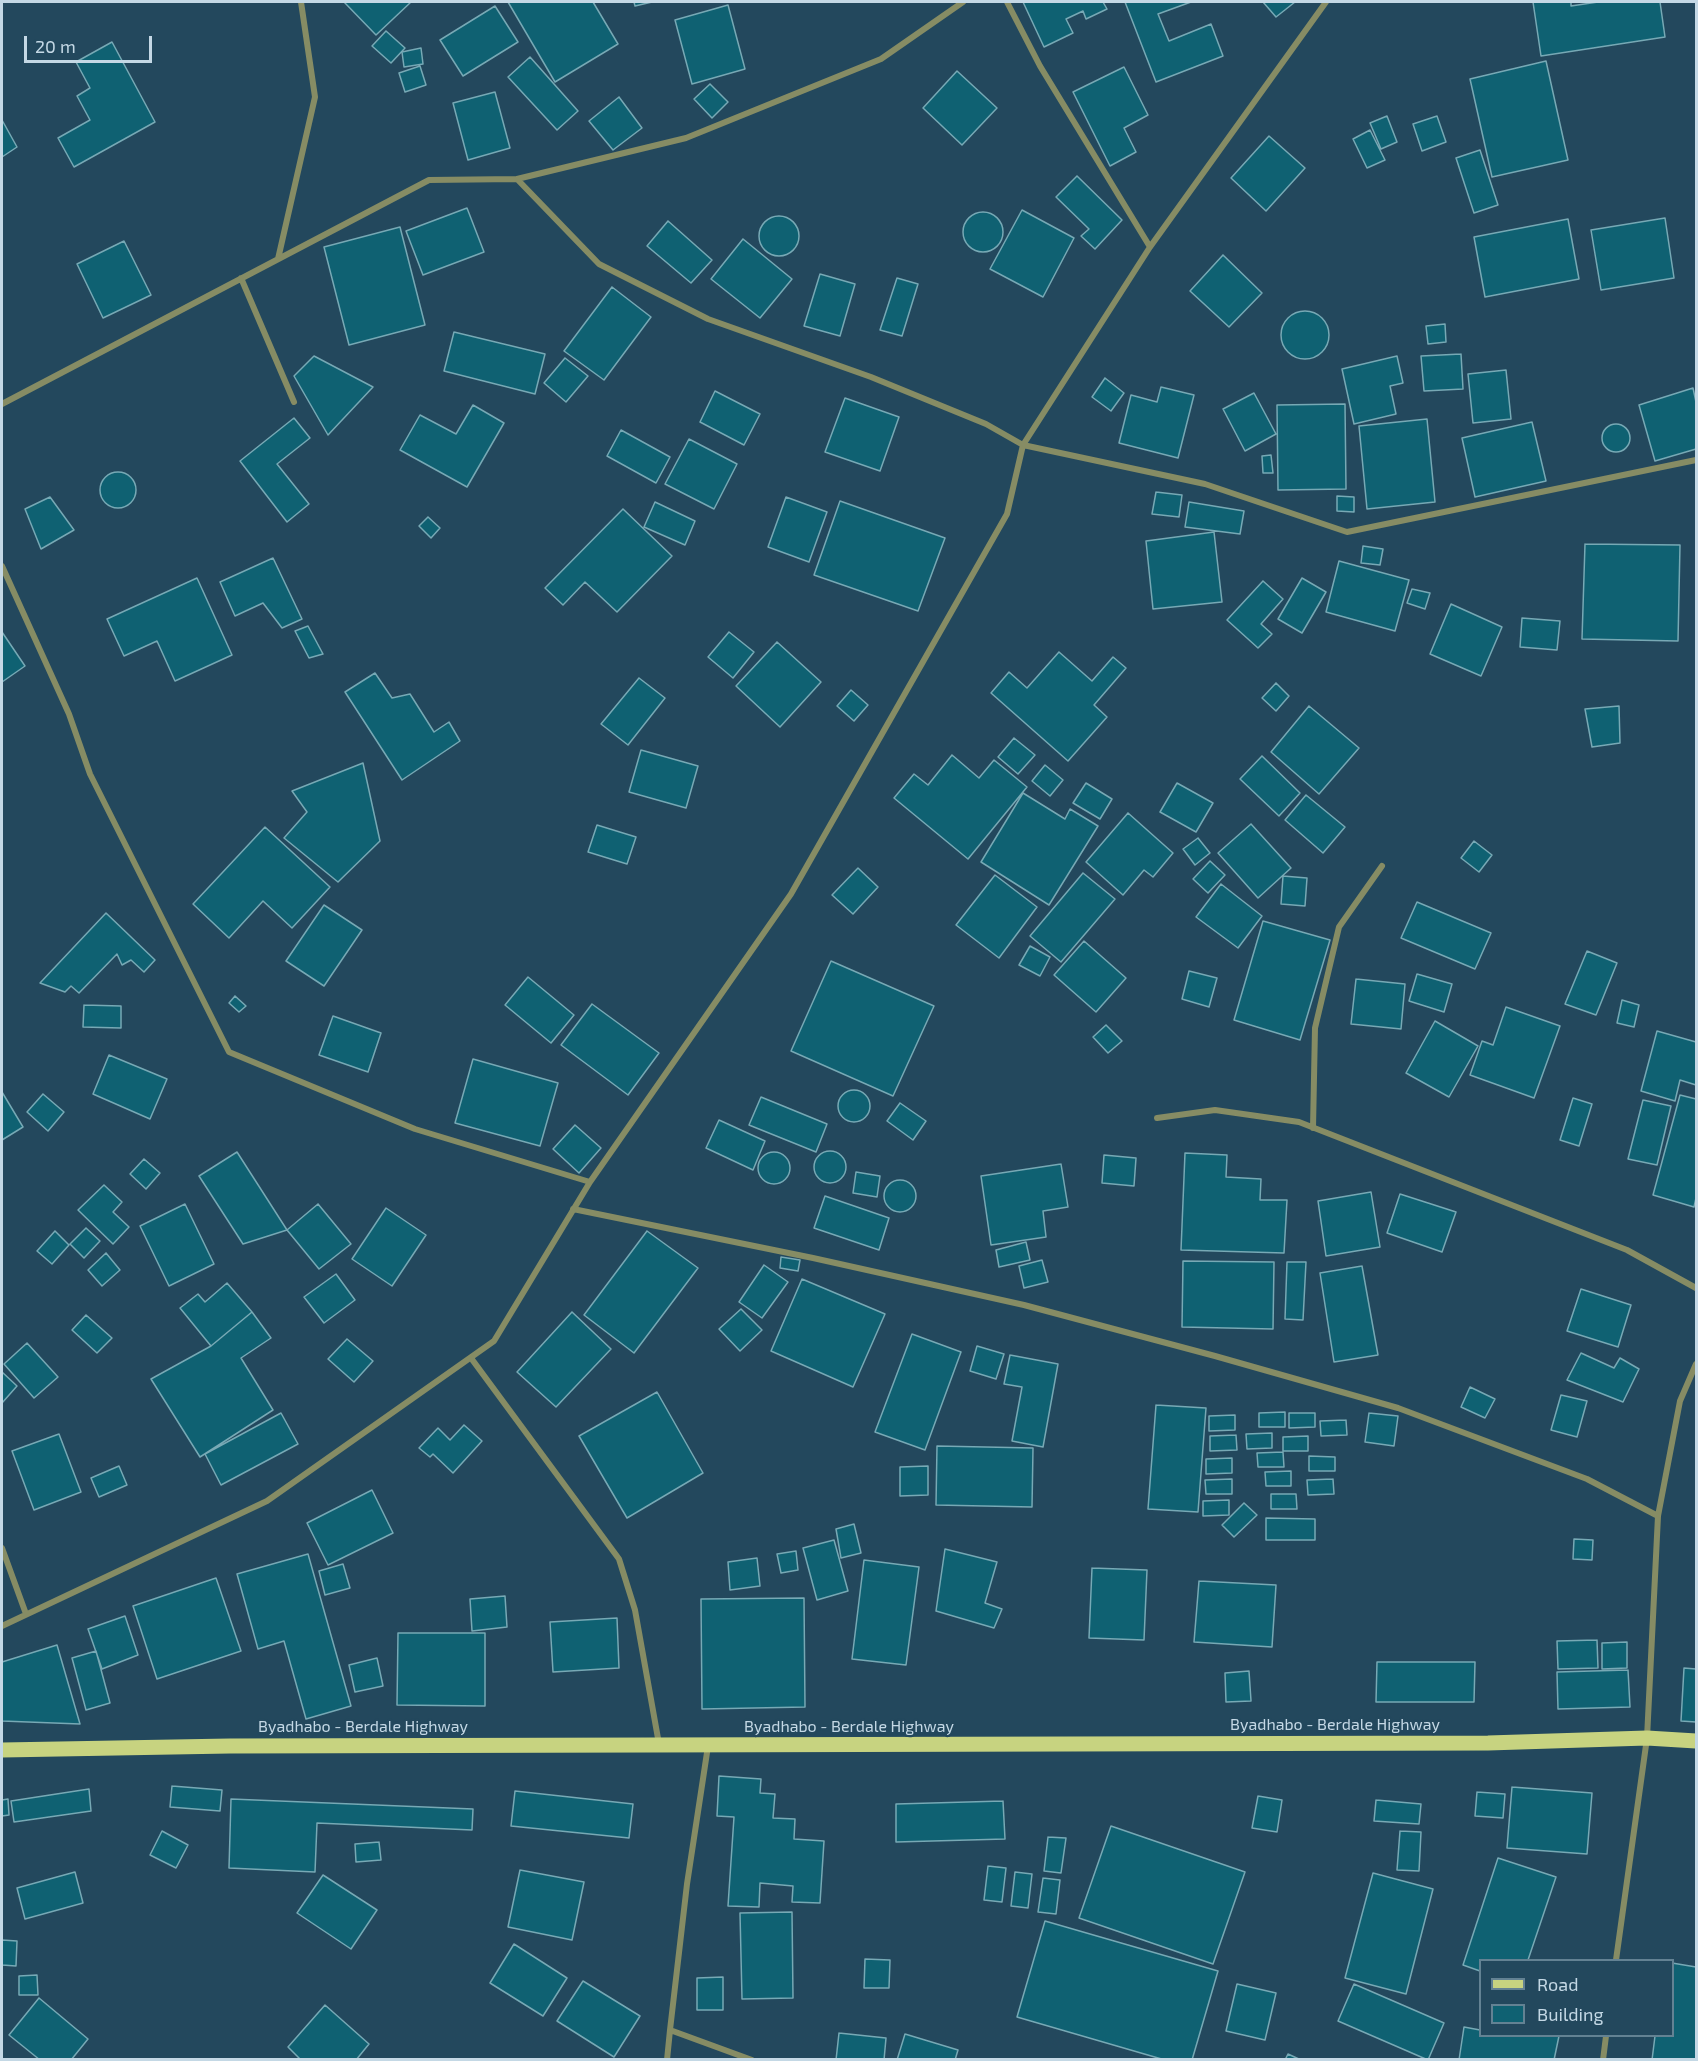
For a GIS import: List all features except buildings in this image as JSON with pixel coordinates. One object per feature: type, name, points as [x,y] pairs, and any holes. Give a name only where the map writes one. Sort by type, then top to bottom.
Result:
[{"type":"main road","name":"Byadhabo - Berdale Highway","points":[[2,1750],[242,1746],[1488,1743],[1647,1737],[1696,1741]]},
{"type":"street","points":[[278,259],[315,97],[301,2]]},
{"type":"street","points":[[2,404],[429,180],[517,179],[686,138],[881,59],[963,2]]},
{"type":"street","points":[[1006,2],[1040,66],[1150,247]]},
{"type":"street","points":[[2,1626],[267,1501],[494,1341],[590,1182],[791,894],[1007,514],[1023,445],[1150,247],[1326,2]]},
{"type":"street","points":[[517,179],[599,264],[708,319],[871,377],[986,424],[1023,445],[1205,484],[1347,532],[1696,460]]},
{"type":"street","points":[[241,278],[294,402]]},
{"type":"street","points":[[2,566],[69,714],[90,774],[229,1052],[415,1129],[590,1182]]},
{"type":"street","points":[[1313,1128],[1315,1028],[1339,927],[1382,866]]},
{"type":"street","points":[[1157,1118],[1215,1110],[1299,1122],[1627,1250],[1696,1288]]},
{"type":"street","points":[[573,1209],[813,1258],[1012,1302],[1226,1359],[1398,1408],[1587,1479],[1658,1516]]},
{"type":"street","points":[[471,1358],[619,1559],[634,1610],[659,1745]]},
{"type":"street","points":[[1616,1959],[1647,1737],[1658,1516],[1680,1401],[1696,1364]]},
{"type":"street","points":[[2,1548],[26,1614]]},
{"type":"street","points":[[667,2060],[687,1884],[708,1745]]},
{"type":"street","points":[[670,2030],[752,2060]]},
{"type":"street","points":[[1603,2060],[1606,2037]]}]
